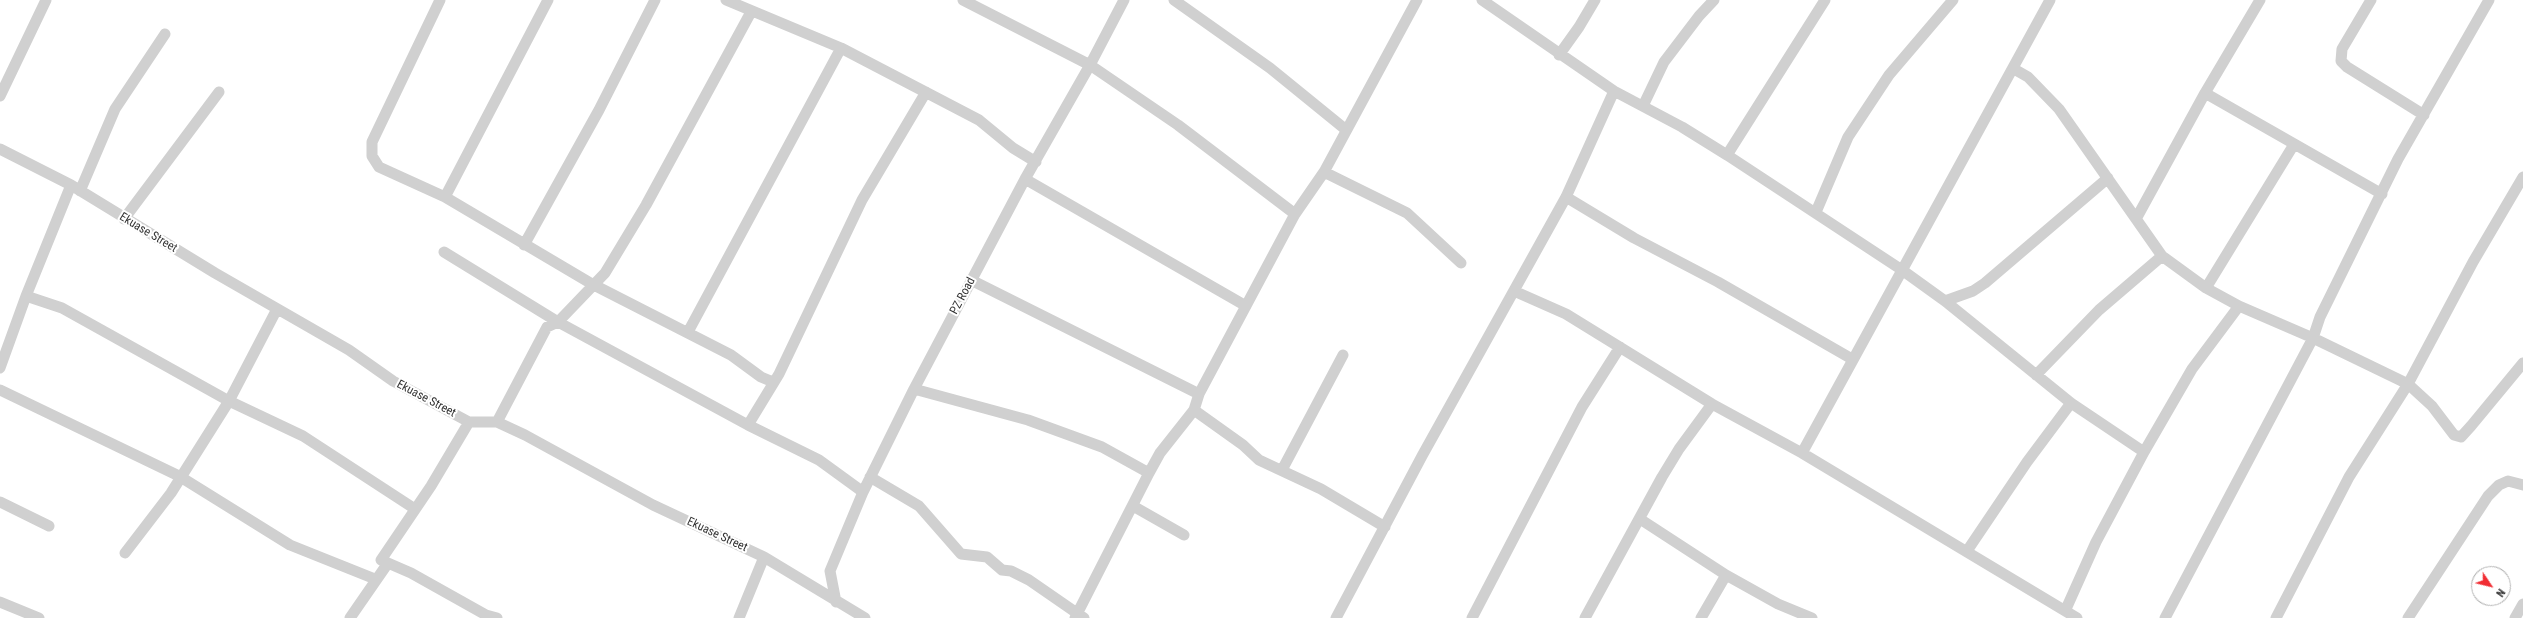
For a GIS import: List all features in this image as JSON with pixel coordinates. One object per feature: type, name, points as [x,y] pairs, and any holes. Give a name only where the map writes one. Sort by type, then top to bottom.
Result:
[{"type":"street","points":[[0,96],[46,0]]},
{"type":"street","points":[[440,0],[372,142],[372,156],[379,167],[445,197],[592,284],[731,355],[756,374],[774,382]]},
{"type":"street","points":[[445,197],[548,0]]},
{"type":"street","points":[[524,245],[600,110],[655,0]]},
{"type":"street","points":[[726,0],[751,12],[841,48],[926,92],[979,120],[1013,148],[1036,162]]},
{"type":"street","points":[[963,0],[1090,65],[1178,125],[1295,214]]},
{"type":"street","name":"PZ Road","points":[[836,602],[830,571],[870,477],[971,280],[1025,179],[1090,65],[1124,0]]},
{"type":"street","points":[[1174,0],[1270,68],[1345,129]]},
{"type":"street","points":[[870,477],[920,506],[961,554],[987,557],[1002,570],[1010,571],[1029,580],[1079,616],[1149,473],[1160,453],[1194,410],[1200,394],[1295,214],[1324,172],[1345,129],[1417,0]]},
{"type":"street","points":[[1482,0],[1519,24],[1559,55],[1614,91],[1643,106],[1727,155],[1816,212],[1902,270],[1945,301],[2070,403],[2144,452]]},
{"type":"street","points":[[1559,55],[1579,27],[1595,0]]},
{"type":"street","points":[[1643,106],[1664,62],[1698,16],[1714,0]]},
{"type":"street","points":[[1727,155],[1826,0]]},
{"type":"street","points":[[1816,212],[1848,136],[1890,75],[1953,0]]},
{"type":"street","points":[[1802,453],[1852,359],[2014,69],[2050,0]]},
{"type":"street","points":[[2136,219],[2205,93],[2260,0]]},
{"type":"street","points":[[2371,0],[2342,49],[2341,61],[2347,68],[2424,115]]},
{"type":"street","points":[[2165,618],[2313,338],[2320,317],[2398,159],[2489,0]]},
{"type":"street","points":[[497,422],[547,327],[558,322],[592,284],[605,273],[646,205],[751,12]]},
{"type":"street","points":[[0,368],[26,296],[76,188],[115,109],[165,34]]},
{"type":"street","points":[[688,332],[841,48]]},
{"type":"street","points":[[2014,69],[2028,77],[2059,110],[2162,256],[2206,288],[2239,306],[2313,338],[2408,384],[2432,406],[2454,435],[2461,437],[2523,363]]},
{"type":"street","points":[[1336,618],[1566,197],[1614,91]]},
{"type":"street","points":[[124,219],[219,92]]},
{"type":"street","points":[[748,425],[774,382],[862,200],[926,92]]},
{"type":"street","points":[[2205,93],[2293,146],[2382,194]]},
{"type":"street","points":[[2206,288],[2293,146]]},
{"type":"street","name":"Ekuase Street","points":[[0,149],[76,188],[124,219],[349,350],[394,381],[469,422],[497,422],[653,505],[764,557],[836,602],[865,618]]},
{"type":"street","points":[[1324,172],[1407,213],[1461,263]]},
{"type":"street","points":[[2276,618],[2350,477],[2408,384],[2473,262],[2523,177]]},
{"type":"street","points":[[1945,301],[1973,291],[1985,283],[2108,178]]},
{"type":"street","points":[[1025,179],[1246,306]]},
{"type":"street","points":[[1566,197],[1634,238],[1718,282],[1852,359]]},
{"type":"street","points":[[444,252],[558,322],[748,425],[819,460],[863,492]]},
{"type":"street","points":[[2036,375],[2099,310],[2162,256]]},
{"type":"street","points":[[971,280],[1200,394]]},
{"type":"street","points":[[1514,291],[1566,314],[1712,404],[1802,453],[2066,609],[2077,618]]},
{"type":"street","points":[[26,296],[62,308],[229,401],[303,436],[414,509]]},
{"type":"street","points":[[2066,609],[2096,542],[2144,452],[2192,369],[2239,306]]},
{"type":"street","points":[[125,553],[171,493],[180,476],[229,401],[277,309]]},
{"type":"street","points":[[1472,618],[1582,407],[1620,347]]},
{"type":"street","points":[[1282,470],[1342,355]]},
{"type":"street","points":[[914,389],[1028,420],[1102,447],[1149,473]]},
{"type":"street","points":[[0,390],[180,476],[290,545],[375,579]]},
{"type":"street","points":[[1967,551],[2027,462],[2070,403]]},
{"type":"street","points":[[1585,618],[1679,449],[1712,404]]},
{"type":"street","points":[[1194,410],[1242,445],[1259,460],[1321,489],[1385,527]]},
{"type":"street","points":[[469,422],[431,486],[380,560],[494,618]]},
{"type":"street","points":[[2408,618],[2488,496],[2499,485],[2508,481],[2523,485]]},
{"type":"street","points":[[0,502],[49,526]]},
{"type":"street","points":[[1132,506],[1184,534]]},
{"type":"street","points":[[1640,519],[1726,575],[1778,604],[1812,618]]},
{"type":"street","points":[[739,618],[764,557]]},
{"type":"street","points":[[350,618],[375,579],[388,563]]},
{"type":"street","points":[[1701,618],[1726,575]]},
{"type":"street","points":[[0,602],[39,618]]},
{"type":"street","points":[[2515,618],[2523,604]]}]
